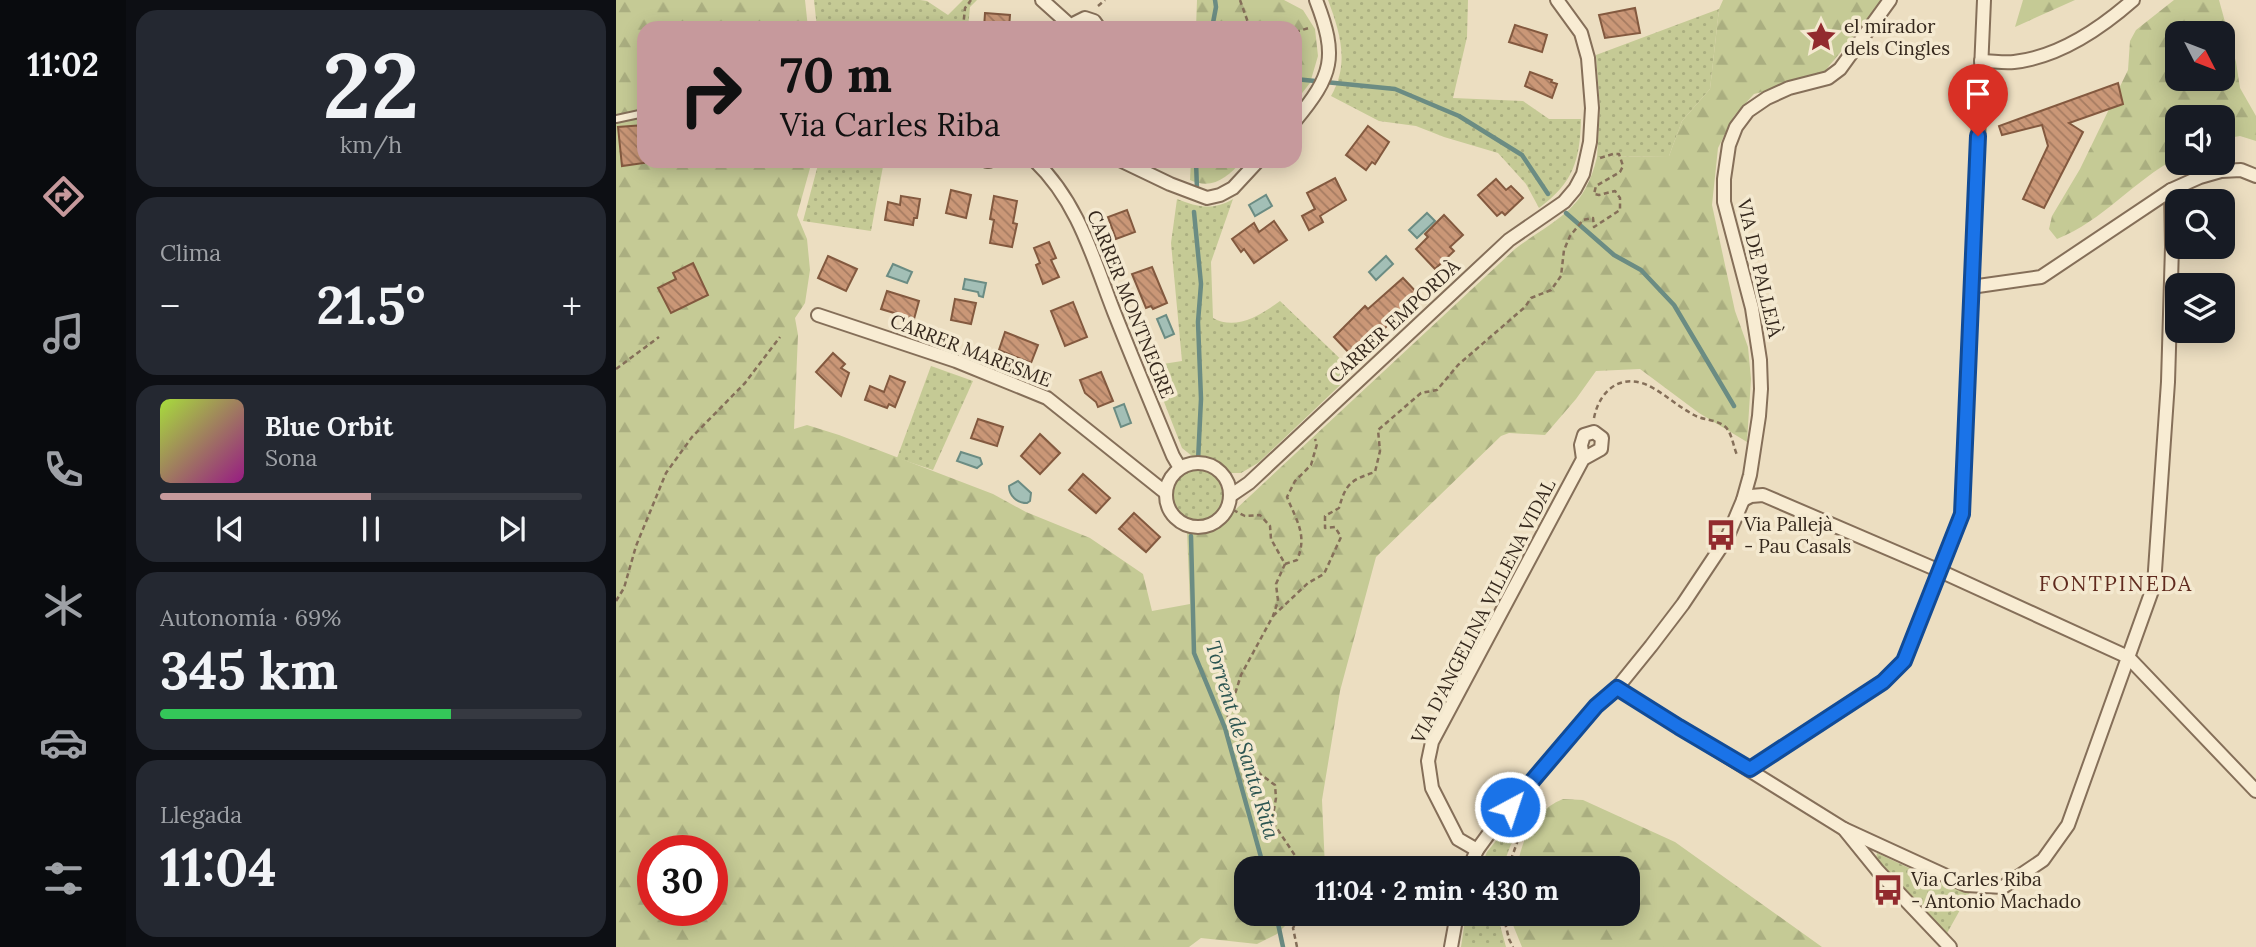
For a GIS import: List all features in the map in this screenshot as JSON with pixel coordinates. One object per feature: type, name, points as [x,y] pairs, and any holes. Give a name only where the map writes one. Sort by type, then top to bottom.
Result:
[{"type":"street","points":[[1042,0],[1064,21]]},
{"type":"street","points":[[1302,112],[1322,88],[1328,71],[1329,43],[1316,0]]},
{"type":"street","points":[[1557,0],[1581,33],[1588,58],[1592,108],[1585,168]]},
{"type":"street","name":"VIA DE PALLEJÀ","points":[[1474,856],[1493,828],[1596,706],[1617,688],[1651,646],[1727,538],[1750,475],[1759,416],[1760,359],[1752,308],[1724,202],[1729,145],[1736,127],[1748,111],[1767,98],[1789,88],[1828,78],[1840,69],[1890,0]]},
{"type":"street","points":[[1750,769],[1883,682],[1904,661],[1962,514],[1984,0]]},
{"type":"street","points":[[1981,61],[2014,62],[2062,49],[2108,23],[2133,0]]},
{"type":"street","name":"CARRER MONTNEGRE","points":[[1041,168],[1055,183],[1084,231],[1119,324],[1180,468]]},
{"type":"street","points":[[1137,168],[1207,198],[1233,188],[1252,168]]},
{"type":"street","name":"CARRER EMPORDÀ","points":[[1229,501],[1509,240],[1564,202],[1575,189],[1585,168]]},
{"type":"street","points":[[2173,189],[2221,171],[2241,170],[2256,176]]},
{"type":"street","points":[[1971,287],[2041,277],[2165,194]]},
{"type":"street","points":[[1617,688],[1844,829],[1966,884],[2003,887],[2043,860],[2068,825],[2154,585],[2168,382],[2170,259]]},
{"type":"street","name":"CARRER MARESME","points":[[818,315],[956,361],[1047,398],[1166,493]]},
{"type":"street","name":"VIA D'ANGELINA VILLENA VIDAL","points":[[1477,850],[1458,839],[1451,829],[1429,780],[1429,751],[1583,458],[1601,449],[1602,439],[1594,432]]},
{"type":"street","points":[[1199,463],[1210,465],[1221,473],[1227,483],[1229,501],[1220,519],[1210,525],[1197,527],[1185,525],[1175,518],[1168,508],[1166,493],[1168,483],[1180,468],[1199,463]]},
{"type":"street","points":[[1743,500],[1763,495],[1940,570],[2128,657],[2256,791]]},
{"type":"street","points":[[1844,829],[1878,871],[1950,947]]},
{"type":"street","points":[[1451,947],[1455,926]]},
{"type":"lane","points":[[616,119],[637,114]]},
{"type":"path","points":[[964,21],[965,8],[971,0]]},
{"type":"path","points":[[1240,0],[1248,21]]},
{"type":"path","points":[[1273,615],[1308,583],[1324,574],[1341,537],[1335,527],[1325,528],[1325,516],[1339,508],[1344,490],[1354,479],[1375,472],[1380,451],[1378,430],[1421,393],[1437,390],[1458,365],[1525,307],[1531,298],[1551,290],[1561,276],[1564,250],[1570,236],[1583,220],[1592,218],[1594,227],[1620,210],[1620,198],[1615,191],[1594,194],[1596,186],[1620,172],[1623,166],[1619,154],[1613,153],[1585,168]]},
{"type":"path","points":[[616,369],[659,337]]},
{"type":"path","points":[[616,601],[624,588],[636,546],[666,473],[692,438],[745,383],[780,338]]},
{"type":"path","points":[[1594,432],[1595,415],[1600,400],[1610,386],[1621,381],[1632,381],[1651,386],[1698,418],[1718,422],[1728,429],[1731,439]]},
{"type":"path","points":[[1295,856],[1272,821],[1275,785],[1260,774],[1227,719],[1241,675],[1273,615],[1278,601],[1276,584],[1285,564],[1297,560],[1302,549],[1302,533],[1287,496],[1295,481],[1311,465],[1317,444],[1309,427]]},
{"type":"path","points":[[1229,501],[1245,516],[1260,515],[1270,526],[1271,539],[1285,564]]},
{"type":"path","points":[[1512,856],[1530,809]]},
{"type":"path","points":[[1294,926],[1297,947]]},
{"type":"path","points":[[1507,926],[1513,947]]},
{"type":"green space","points":[[616,0],[805,0],[807,21],[637,21],[637,168],[810,168],[797,215],[807,239],[810,270],[805,303],[795,318],[798,335],[794,429],[807,425],[839,435],[993,494],[1026,512],[1090,538],[1143,574],[1152,611],[1190,604],[1187,531],[1201,534],[1220,525],[1515,249],[1566,212],[1584,190],[1597,157],[1669,156],[1682,121],[1710,89],[1719,9],[1723,0],[1884,0],[1819,78],[1754,94],[1734,116],[1718,148],[1712,205],[1735,311],[1748,347],[1751,379],[1747,442],[1699,413],[1640,369],[1596,371],[1545,435],[1509,433],[1501,436],[1376,557],[1340,691],[1322,800],[1324,856],[1234,856],[1234,926],[1285,926],[1277,934],[1257,944],[1201,938],[1189,947],[616,947]]},
{"type":"green space","points":[[814,0],[920,0],[927,1],[948,15],[963,0],[977,0],[970,7],[969,21],[816,21]]},
{"type":"green space","points":[[1197,0],[1284,0],[1303,10],[1315,29],[1318,56],[1310,83],[1302,93],[1302,21],[1196,21]]},
{"type":"green space","points":[[1328,0],[1468,0],[1467,37],[1453,98],[1523,101],[1549,119],[1581,119],[1576,159],[1560,189],[1539,208],[1526,184],[1498,153],[1416,126],[1379,121],[1331,96],[1337,84],[1342,60],[1339,36]]},
{"type":"green space","points":[[2023,0],[2075,0],[2015,27]]},
{"type":"green space","points":[[2174,0],[2219,0],[2225,21],[2165,21],[2165,91],[2235,91],[2235,58],[2240,88],[2256,116],[2256,141],[2235,137],[2235,105],[2165,105],[2165,165],[2089,222],[2057,239],[2049,229],[2052,216],[2080,169],[2128,70],[2130,41],[2136,30]]},
{"type":"green space","points":[[1719,9],[1710,89],[1682,121],[1669,156],[1597,157],[1600,108],[1596,55]]},
{"type":"green space","points":[[817,168],[883,168],[871,231],[803,221]]},
{"type":"green space","points":[[1191,168],[1236,168],[1212,183],[1190,180]]},
{"type":"green space","points":[[1177,199],[1191,204],[1212,206],[1233,199],[1211,262],[1213,318],[1230,323],[1248,320],[1280,301],[1354,372],[1258,463],[1241,473],[1229,473],[1212,461],[1192,456],[1182,448],[1150,366],[1182,361],[1171,243]]},
{"type":"green space","points":[[931,366],[973,381],[933,470],[897,458]]},
{"type":"green space","points":[[1197,469],[1207,471],[1215,477],[1221,485],[1221,505],[1215,513],[1207,519],[1197,521],[1187,519],[1179,513],[1173,505],[1171,495],[1173,485],[1179,477],[1187,471]]},
{"type":"green space","points":[[1563,799],[1583,800],[1675,842],[1822,947],[1522,947],[1513,926],[1640,926],[1640,856],[1520,856],[1531,827],[1544,810]]},
{"type":"green space","points":[[1527,802],[1507,856],[1485,856]]},
{"type":"green space","points":[[1877,853],[1924,875],[1970,892],[1946,935],[1876,858]]},
{"type":"green space","points":[[1464,926],[1500,926],[1506,947],[1461,947]]},
{"type":"water","points":[[1266,195],[1272,206],[1255,216],[1249,205]]},
{"type":"water","points":[[1427,213],[1435,221],[1417,238],[1409,230]]},
{"type":"water","points":[[1386,256],[1393,264],[1376,280],[1369,272]]},
{"type":"water","points":[[893,264],[912,272],[907,283],[887,276]]},
{"type":"water","points":[[965,279],[986,283],[983,297],[979,296],[978,292],[963,289]]},
{"type":"water","points":[[1166,315],[1174,334],[1165,338],[1157,319]]},
{"type":"water","points":[[1124,404],[1131,423],[1121,427],[1114,408]]},
{"type":"water","points":[[961,452],[980,458],[982,464],[977,468],[957,461]]},
{"type":"water","points":[[1018,481],[1031,493],[1027,503],[1017,500],[1010,493],[1009,486]]},
{"type":"building","points":[[1635,8],[1640,33],[1605,38],[1599,15]]},
{"type":"building","points":[[985,13],[1010,15],[1010,21],[984,21]]},
{"type":"building","points":[[1515,25],[1547,35],[1542,52],[1509,42]]},
{"type":"building","points":[[1530,72],[1557,84],[1552,98],[1525,86]]},
{"type":"building","points":[[2118,83],[2123,104],[2069,123],[2083,132],[2044,208],[2023,199],[2048,146],[2042,125],[2002,135],[1999,126]]},
{"type":"building","points":[[637,126],[637,164],[622,166],[618,127]]},
{"type":"building","points":[[1368,126],[1389,142],[1375,164],[1372,162],[1366,170],[1346,155]]},
{"type":"building","points":[[1335,178],[1346,200],[1320,216],[1323,222],[1309,230],[1302,216],[1315,209],[1307,193]]},
{"type":"building","points":[[1496,179],[1506,190],[1511,186],[1523,198],[1505,215],[1502,212],[1497,216],[1478,195]]},
{"type":"building","points":[[951,190],[971,195],[966,218],[946,213]]},
{"type":"building","points":[[901,196],[920,199],[913,225],[885,220],[888,202],[900,205]]},
{"type":"building","points":[[994,196],[1017,201],[1013,223],[1017,224],[1012,247],[990,243]]},
{"type":"building","points":[[1127,210],[1135,232],[1116,239],[1108,217]]},
{"type":"building","points":[[1444,215],[1463,235],[1450,247],[1454,251],[1435,269],[1416,249],[1428,237],[1425,234]]},
{"type":"building","points":[[1274,221],[1287,240],[1254,263],[1244,249],[1241,252],[1232,239],[1254,223],[1259,232]]},
{"type":"building","points":[[1049,242],[1056,258],[1051,260],[1059,277],[1043,284],[1036,265],[1040,263],[1034,248]]},
{"type":"building","points":[[828,256],[857,269],[846,291],[818,278]]},
{"type":"building","points":[[693,263],[708,295],[671,313],[658,288],[676,279],[673,273]]},
{"type":"building","points":[[1152,267],[1167,303],[1153,309],[1151,306],[1146,308],[1132,274]]},
{"type":"building","points":[[1403,278],[1420,296],[1353,357],[1334,337],[1365,306],[1368,309]]},
{"type":"building","points":[[887,291],[919,301],[914,319],[881,309]]},
{"type":"building","points":[[955,299],[976,303],[971,324],[951,320]]},
{"type":"building","points":[[1073,302],[1087,337],[1065,346],[1051,311]]},
{"type":"building","points":[[1005,332],[1038,345],[1031,363],[999,350]]},
{"type":"building","points":[[833,353],[845,364],[841,368],[849,373],[841,396],[816,372]]},
{"type":"building","points":[[1101,372],[1113,401],[1098,407],[1085,393],[1080,380]]},
{"type":"building","points":[[890,376],[905,382],[895,407],[889,404],[887,408],[865,400],[870,386],[884,392]]},
{"type":"building","points":[[978,419],[1003,427],[997,446],[971,438]]},
{"type":"building","points":[[1040,434],[1060,453],[1040,474],[1021,456]]},
{"type":"building","points":[[1083,474],[1110,498],[1096,513],[1069,490]]},
{"type":"building","points":[[1134,513],[1160,537],[1146,552],[1119,529]]},
{"type":"waterway","name":"Torrent de Santa Rita","points":[[1213,21],[1215,0]]},
{"type":"waterway","points":[[1302,80],[1395,89],[1459,116],[1522,155],[1548,194]]},
{"type":"waterway","name":"Torrent de Santa Rita","points":[[1196,168],[1197,190]]},
{"type":"waterway","name":"Torrent de Santa Rita","points":[[1194,212],[1201,284],[1198,322],[1201,399],[1198,461]]},
{"type":"waterway","points":[[1566,213],[1614,255],[1641,270],[1674,305],[1734,406]]},
{"type":"waterway","name":"Torrent de Santa Rita","points":[[1191,536],[1194,653],[1225,728],[1261,856]]},
{"type":"waterway","name":"Torrent de Santa Rita","points":[[1279,926],[1283,947]]},
{"type":"place","name":"el mirador dels Cingles","points":[[1821,37]]},
{"type":"place","name":"Via Pallejà - Pau Casals","points":[[1721,535]]},
{"type":"place","name":"Via Carles Riba - Antonio Machado","points":[[1888,890]]},
{"type":"district","name":"FONTPINEDA","points":[[2116,584]]},
{"type":"route","points":[[1510,807],[1596,706],[1617,688],[1750,769],[1883,682],[1904,661],[1962,514],[1978,136]]}]
